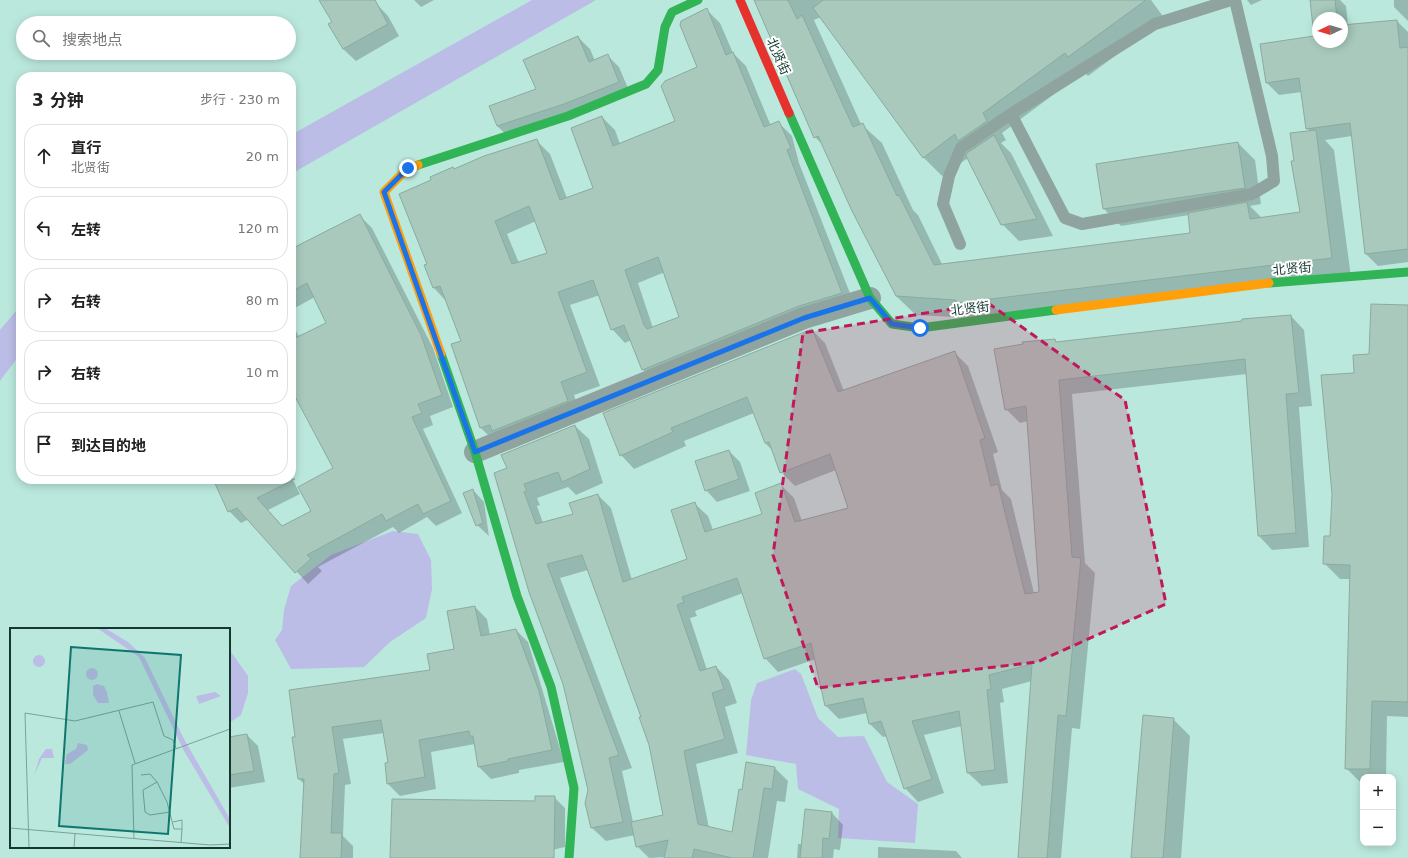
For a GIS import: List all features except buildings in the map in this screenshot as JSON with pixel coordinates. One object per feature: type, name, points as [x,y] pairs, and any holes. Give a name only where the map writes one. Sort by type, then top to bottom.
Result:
[{"type":"street","points":[[569,858],[574,788],[553,694],[517,596],[475,452],[384,192],[408,168],[568,116],[646,84],[658,70],[665,27],[672,12],[698,0]]},
{"type":"street","name":"北贤街","points":[[740,0],[870,298],[892,324],[920,328],[1275,282],[1408,272]]},
{"type":"street","points":[[475,452],[804,318],[870,298]]},
{"type":"lane","points":[[960,244],[943,204],[952,169],[961,148],[1011,114],[1155,24],[1231,0]]},
{"type":"lane","points":[[1011,114],[1065,218],[1082,224],[1103,219],[1252,194],[1274,181],[1272,156],[1235,0]]},
{"type":"highlighted area","points":[[988,303],[1125,400],[1166,604],[1037,662],[818,688],[773,555],[803,333]]},
{"type":"water","points":[[532,0],[596,0],[296,171],[296,132]]},
{"type":"water","points":[[16,311],[16,360],[0,381],[0,330]]},
{"type":"water","points":[[393,531],[418,534],[431,560],[432,589],[426,618],[390,642],[364,667],[291,669],[275,640],[282,630],[284,610],[291,586],[331,555]]},
{"type":"water","points":[[230,650],[248,676],[248,693],[241,715],[230,722]]},
{"type":"water","points":[[795,669],[801,674],[818,718],[838,737],[864,736],[887,782],[918,804],[915,843],[838,838],[839,809],[798,789],[796,764],[746,755],[751,700],[757,683]]},
{"type":"traffic: fast","points":[[418,165],[568,116],[646,84],[658,70],[665,27],[672,12],[698,0]]},
{"type":"traffic: fast","points":[[789,113],[870,298],[892,324],[920,328],[1056,310]]},
{"type":"traffic: fast","points":[[1269,283],[1408,272]]},
{"type":"traffic: fast","points":[[441,354],[475,452],[517,596],[551,687],[574,788],[569,858]]},
{"type":"traffic: slow","points":[[418,165],[408,168],[384,192],[441,354]]},
{"type":"traffic: slow","points":[[1056,310],[1269,283]]},
{"type":"traffic: jam","points":[[740,0],[789,113]]},
{"type":"route","points":[[408,168],[384,192],[475,452],[804,318],[870,298],[892,324],[920,328]]}]
